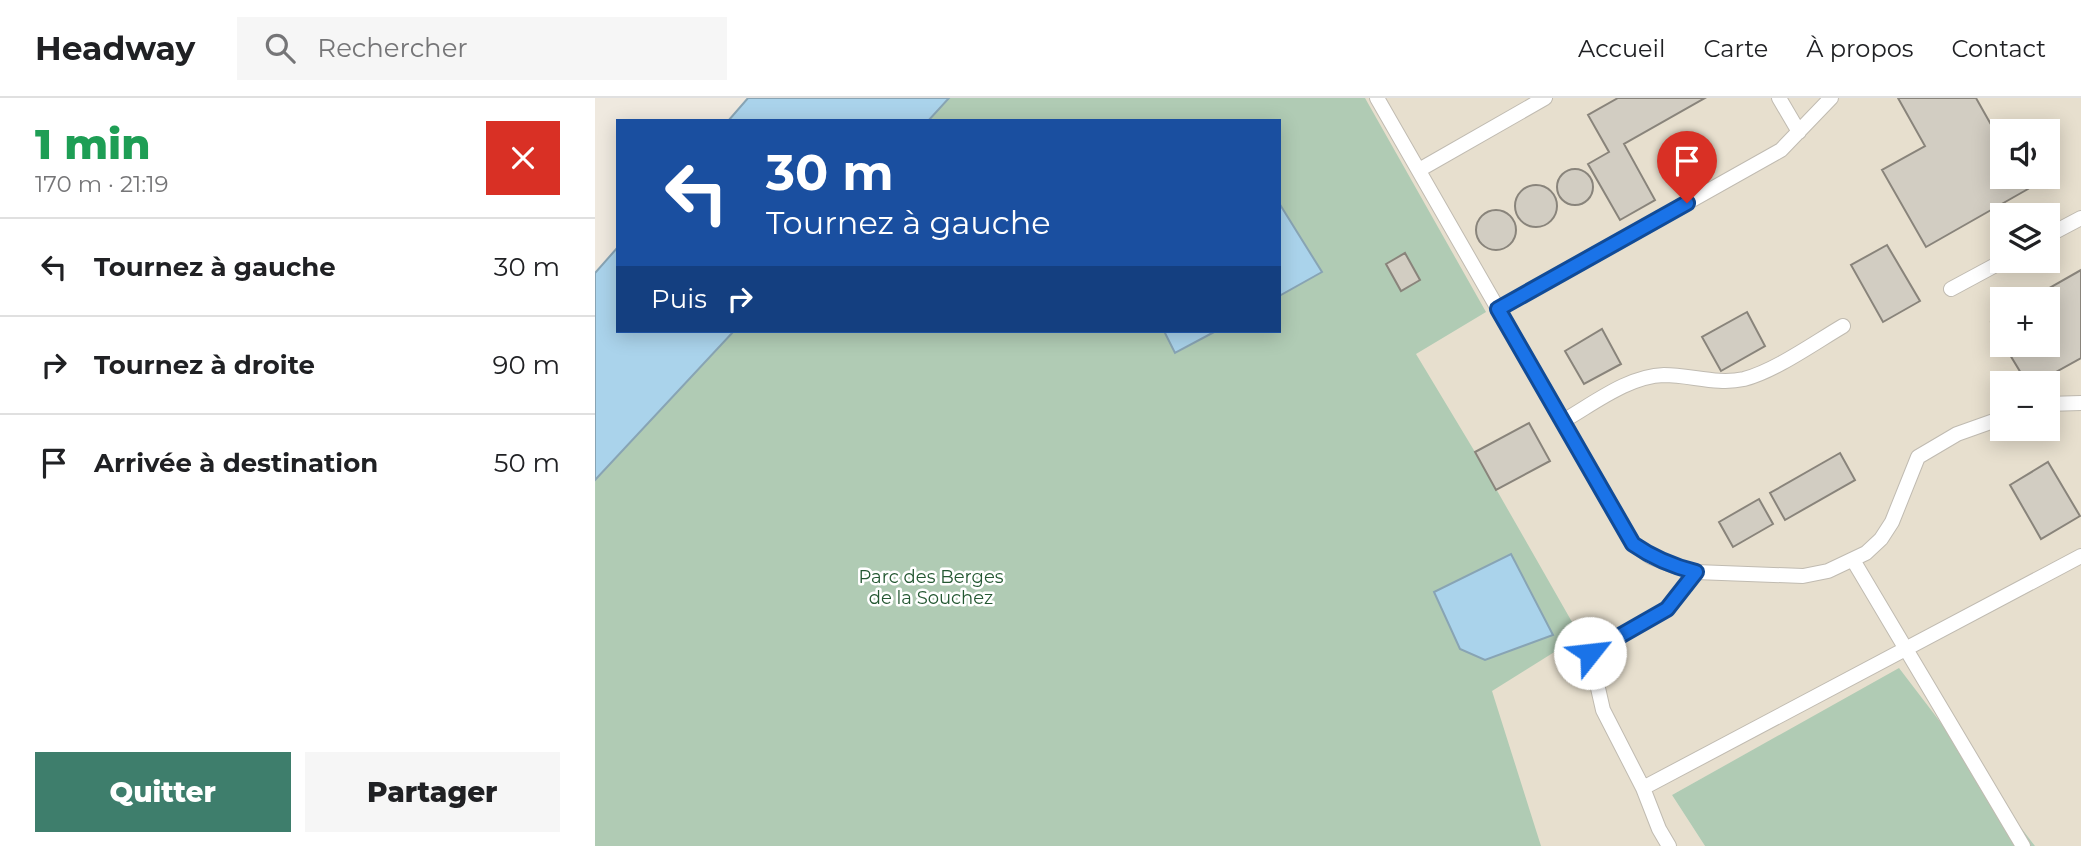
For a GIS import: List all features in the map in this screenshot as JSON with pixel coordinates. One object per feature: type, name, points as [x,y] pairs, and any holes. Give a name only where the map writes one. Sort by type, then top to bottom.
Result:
[{"type":"lane","points":[[1377,98],[1633,544],[1651,557],[1696,572],[1803,576],[1828,571],[1866,553],[1881,539],[1892,522],[1918,457],[1957,434],[1990,422]]},
{"type":"lane","points":[[1419,170],[1545,98]]},
{"type":"lane","points":[[1779,98],[1798,132]]},
{"type":"lane","points":[[1498,309],[1781,150],[1831,98]]},
{"type":"lane","points":[[2060,229],[2081,218]]},
{"type":"lane","points":[[1951,289],[1990,268]]},
{"type":"lane","points":[[1563,421],[1642,378],[1664,375],[1721,382],[1745,379],[1769,369],[1843,326]]},
{"type":"lane","points":[[2060,404],[2081,403]]},
{"type":"lane","points":[[1643,788],[2081,556]]},
{"type":"lane","points":[[1853,560],[2023,846]]},
{"type":"lane","points":[[1669,846],[1603,710],[1590,653],[1667,609],[1696,572]]},
{"type":"shaded area","points":[[1291,98],[2081,98],[2081,846],[2035,846],[1899,669],[1672,795],[1705,846],[1514,846],[1175,353],[1165,333],[1281,333],[1280,119]]},
{"type":"green space","name":"Parc des Berges de la Souchez","points":[[949,98],[1365,98],[1486,312],[1416,354],[1580,636],[1492,691],[1541,846],[595,846],[595,480],[732,333],[1165,333],[1176,353],[1212,333],[1281,333],[1281,295],[1321,272],[1281,206],[1281,119],[930,119]],"holes":[[[1405,253],[1420,280],[1401,290],[1386,264]],[[1511,555],[1460,649],[1435,592]]]},
{"type":"green space","points":[[1899,668],[2035,846],[1705,846],[1672,795]]},
{"type":"water","points":[[748,98],[949,98],[930,119],[730,119]]},
{"type":"water","points":[[1281,206],[1322,272],[1281,295]]},
{"type":"water","points":[[616,249],[616,333],[732,333],[595,480],[595,273]]},
{"type":"water","points":[[1165,333],[1212,333],[1175,353]]},
{"type":"water","points":[[1511,554],[1553,635],[1485,660],[1460,649],[1434,592]]},
{"type":"building","points":[[1618,98],[1705,98],[1624,144],[1655,200],[1620,220],[1588,164],[1609,152],[1588,115]]},
{"type":"building","points":[[1898,98],[1976,98],[1990,123],[1990,189],[2028,189],[2003,203],[1990,203],[1990,211],[1926,247],[1882,170],[1925,146]]},
{"type":"building","points":[[1575,169],[1588,174],[1593,187],[1588,200],[1575,205],[1562,200],[1557,187],[1562,174]]},
{"type":"building","points":[[1536,185],[1551,191],[1557,206],[1551,221],[1536,227],[1521,221],[1515,206],[1521,191]]},
{"type":"building","points":[[1496,210],[1510,216],[1516,230],[1510,244],[1496,250],[1482,244],[1476,230],[1482,216]]},
{"type":"building","points":[[1887,245],[1920,301],[1883,322],[1851,265]]},
{"type":"building","points":[[1405,253],[1420,280],[1401,291],[1386,264]]},
{"type":"building","points":[[2081,270],[2081,358],[2058,371],[2020,371],[2011,357],[2060,357],[2060,287],[2051,287]]},
{"type":"building","points":[[1747,312],[1765,346],[1721,371],[1702,337]]},
{"type":"building","points":[[1602,329],[1621,364],[1584,384],[1565,351]]},
{"type":"building","points":[[1529,423],[1550,461],[1496,490],[1475,452]]},
{"type":"building","points":[[1840,453],[1855,480],[1785,520],[1770,493]]},
{"type":"building","points":[[2048,462],[2080,516],[2041,539],[2010,485]]},
{"type":"building","points":[[1759,499],[1773,524],[1733,547],[1719,522]]},
{"type":"route","points":[[1590,653],[1667,609],[1696,572],[1651,557],[1633,544],[1498,309],[1687,203]]}]
